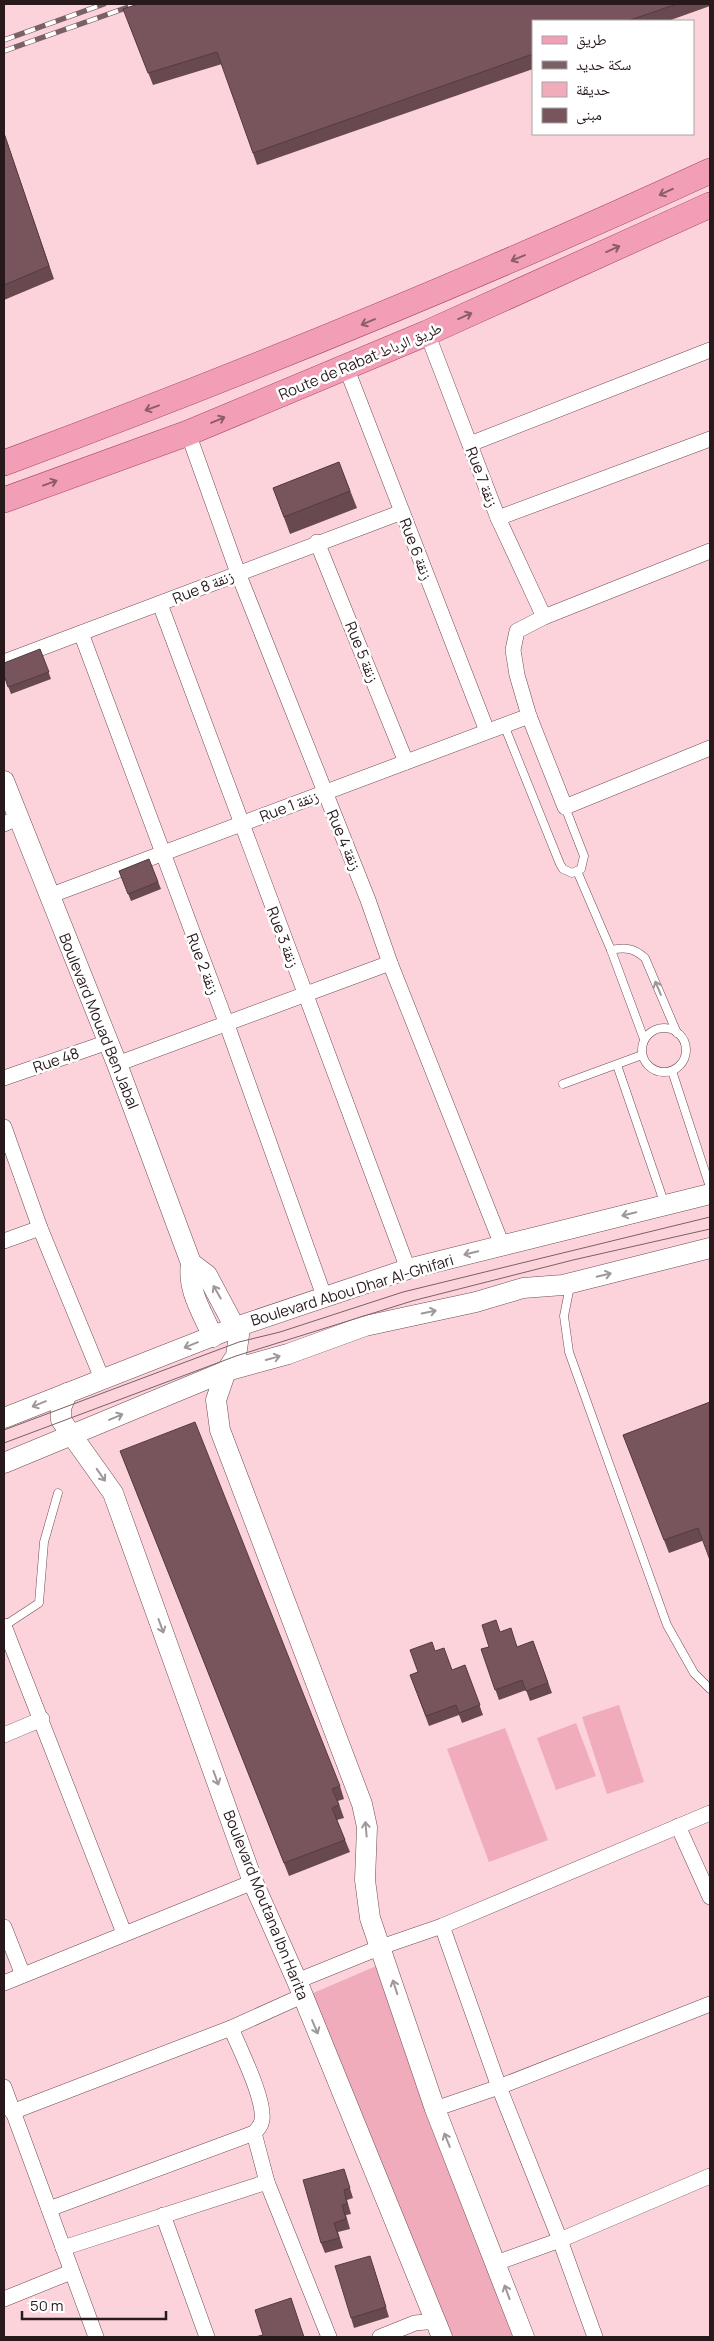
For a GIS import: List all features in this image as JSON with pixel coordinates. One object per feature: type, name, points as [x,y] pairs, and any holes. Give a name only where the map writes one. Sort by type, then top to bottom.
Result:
[{"type":"main road","points":[[4,463],[178,399],[338,334],[578,232],[710,171]]},
{"type":"main road","name":"Route de Rabat طريق الرباط","points":[[4,500],[188,433],[346,367],[427,333],[710,205]]},
{"type":"street","name":"Rue 7 زنقة","points":[[427,333],[498,518],[544,617]]},
{"type":"street","points":[[470,444],[710,350]]},
{"type":"street","name":"Rue 6 زنقة","points":[[346,367],[487,732]]},
{"type":"street","name":"Rue 4 زنقة","points":[[188,433],[238,573],[502,1245]]},
{"type":"street","points":[[498,518],[710,439]]},
{"type":"street","name":"Rue 8 زنقة","points":[[4,662],[160,604],[318,542],[402,512]]},
{"type":"street","name":"Rue 5 زنقة","points":[[318,542],[406,762]]},
{"type":"street","points":[[710,552],[544,617],[517,630],[513,650],[517,675],[529,716],[565,807],[710,748]]},
{"type":"street","name":"Rue 3 زنقة","points":[[160,604],[408,1269]]},
{"type":"street","name":"Rue 2 زنقة","points":[[80,634],[226,1022],[324,1296]]},
{"type":"street","name":"Rue 1 زنقة","points":[[49,896],[529,716]]},
{"type":"street","name":"Boulevard Mouad Ben Jabal","points":[[4,780],[10,821],[49,896],[117,1064],[191,1263],[190,1282],[192,1292],[213,1336]]},
{"type":"street","points":[[117,1064],[226,1022],[390,963]]},
{"type":"street","name":"Rue 48","points":[[4,1078],[108,1042]]},
{"type":"street","points":[[4,1127],[40,1228],[103,1380]]},
{"type":"street","name":"Boulevard Abou Dhar Al-Ghifari","points":[[4,1418],[236,1326],[408,1269],[710,1194]]},
{"type":"street","points":[[4,1241],[40,1228]]},
{"type":"street","points":[[4,1463],[226,1371],[288,1354],[365,1326],[476,1302],[522,1288],[572,1282],[710,1248]]},
{"type":"street","name":"Boulevard Mouad Ben Jabal","points":[[191,1263],[207,1276],[236,1326]]},
{"type":"street","points":[[236,1326],[239,1335],[238,1349],[236,1356],[226,1371],[216,1400],[220,1430],[362,1804],[366,1828],[367,1901],[370,1918],[382,1946],[435,2110],[524,2337]]},
{"type":"street","name":"Boulevard Moutana Ibn Harita","points":[[67,1393],[61,1408],[61,1420],[113,1493],[253,1882],[300,1988],[439,2329]]},
{"type":"street","points":[[4,1626],[42,1719],[124,1933]]},
{"type":"street","points":[[4,1735],[42,1719]]},
{"type":"street","points":[[12,2112],[232,2028],[300,1988],[382,1946],[442,1926],[710,1813]]},
{"type":"street","points":[[678,1826],[710,1897]]},
{"type":"street","points":[[4,1983],[253,1882]]},
{"type":"street","points":[[442,1926],[498,2087],[560,2240],[595,2337]]},
{"type":"street","points":[[4,1927],[23,1975]]},
{"type":"street","points":[[435,2110],[710,2004]]},
{"type":"street","points":[[49,2209],[254,2133],[259,2129],[262,2121],[260,2101],[232,2028]]},
{"type":"street","points":[[4,2088],[96,2337]]},
{"type":"street","points":[[254,2133],[267,2182],[329,2337]]},
{"type":"street","points":[[496,2263],[560,2240],[710,2176]]},
{"type":"street","points":[[63,2248],[267,2182]]},
{"type":"street","points":[[163,2215],[207,2337]]},
{"type":"street","points":[[4,2299],[71,2272]]},
{"type":"street","points":[[380,2337],[415,2323],[439,2329]]},
{"type":"lane","points":[[504,725],[560,864],[567,872],[577,871],[584,865],[584,856],[565,807]]},
{"type":"lane","points":[[577,871],[611,950],[644,1040],[642,1055],[650,1068],[664,1072],[672,1070],[684,1060],[686,1046],[678,1033],[645,958],[627,948],[611,950]]},
{"type":"lane","points":[[644,1040],[656,1029],[671,1029],[678,1033]]},
{"type":"lane","points":[[563,1084],[642,1055]]},
{"type":"lane","points":[[616,1065],[665,1205]]},
{"type":"lane","points":[[672,1070],[710,1188]]},
{"type":"lane","points":[[572,1282],[565,1304],[564,1316],[569,1352],[667,1625],[694,1673],[710,1689]]},
{"type":"lane","points":[[4,1626],[39,1603],[44,1542],[58,1493]]},
{"type":"green space","points":[[619,1705],[644,1782],[607,1794],[582,1717]]},
{"type":"green space","points":[[576,1723],[596,1776],[556,1790],[537,1738]]},
{"type":"green space","points":[[505,1728],[548,1840],[489,1862],[447,1749]]},
{"type":"green space","points":[[381,1964],[523,2337],[443,2337],[311,1994]]},
{"type":"building","points":[[138,4],[677,4],[630,20],[532,20],[532,54],[253,153],[217,52],[148,73],[123,9]]},
{"type":"building","points":[[4,133],[49,266],[4,285]]},
{"type":"building","points":[[339,462],[350,491],[284,517],[273,488]]},
{"type":"building","points":[[40,649],[49,672],[8,687],[4,675],[4,663]]},
{"type":"building","points":[[149,859],[158,882],[128,894],[119,871]]},
{"type":"building","points":[[710,1402],[710,1560],[698,1528],[664,1540],[623,1435]]},
{"type":"building","points":[[195,1422],[340,1786],[332,1789],[339,1805],[332,1808],[345,1840],[284,1863],[120,1451]]},
{"type":"building","points":[[496,1620],[500,1632],[511,1628],[517,1647],[533,1641],[548,1683],[526,1691],[522,1680],[495,1690],[481,1649],[489,1647],[482,1625]]},
{"type":"building","points":[[432,1642],[435,1651],[444,1648],[452,1670],[465,1665],[480,1705],[459,1713],[456,1705],[426,1716],[410,1675],[418,1672],[410,1650]]},
{"type":"building","points":[[344,2169],[350,2188],[344,2190],[347,2204],[342,2205],[346,2219],[334,2223],[339,2238],[321,2243],[303,2180]]},
{"type":"building","points":[[370,2256],[386,2307],[351,2318],[335,2266]]},
{"type":"building","points":[[291,2298],[304,2337],[255,2337],[263,2335],[255,2310]]},
{"type":"tram line","points":[[4,1430],[239,1342],[280,1332],[403,1292],[710,1217]]},
{"type":"tram line","points":[[4,1443],[236,1356],[412,1301],[573,1260],[710,1229]]},
{"type":"railway","points":[[4,40],[104,4]]},
{"type":"railway","points":[[4,51],[137,4]]}]
